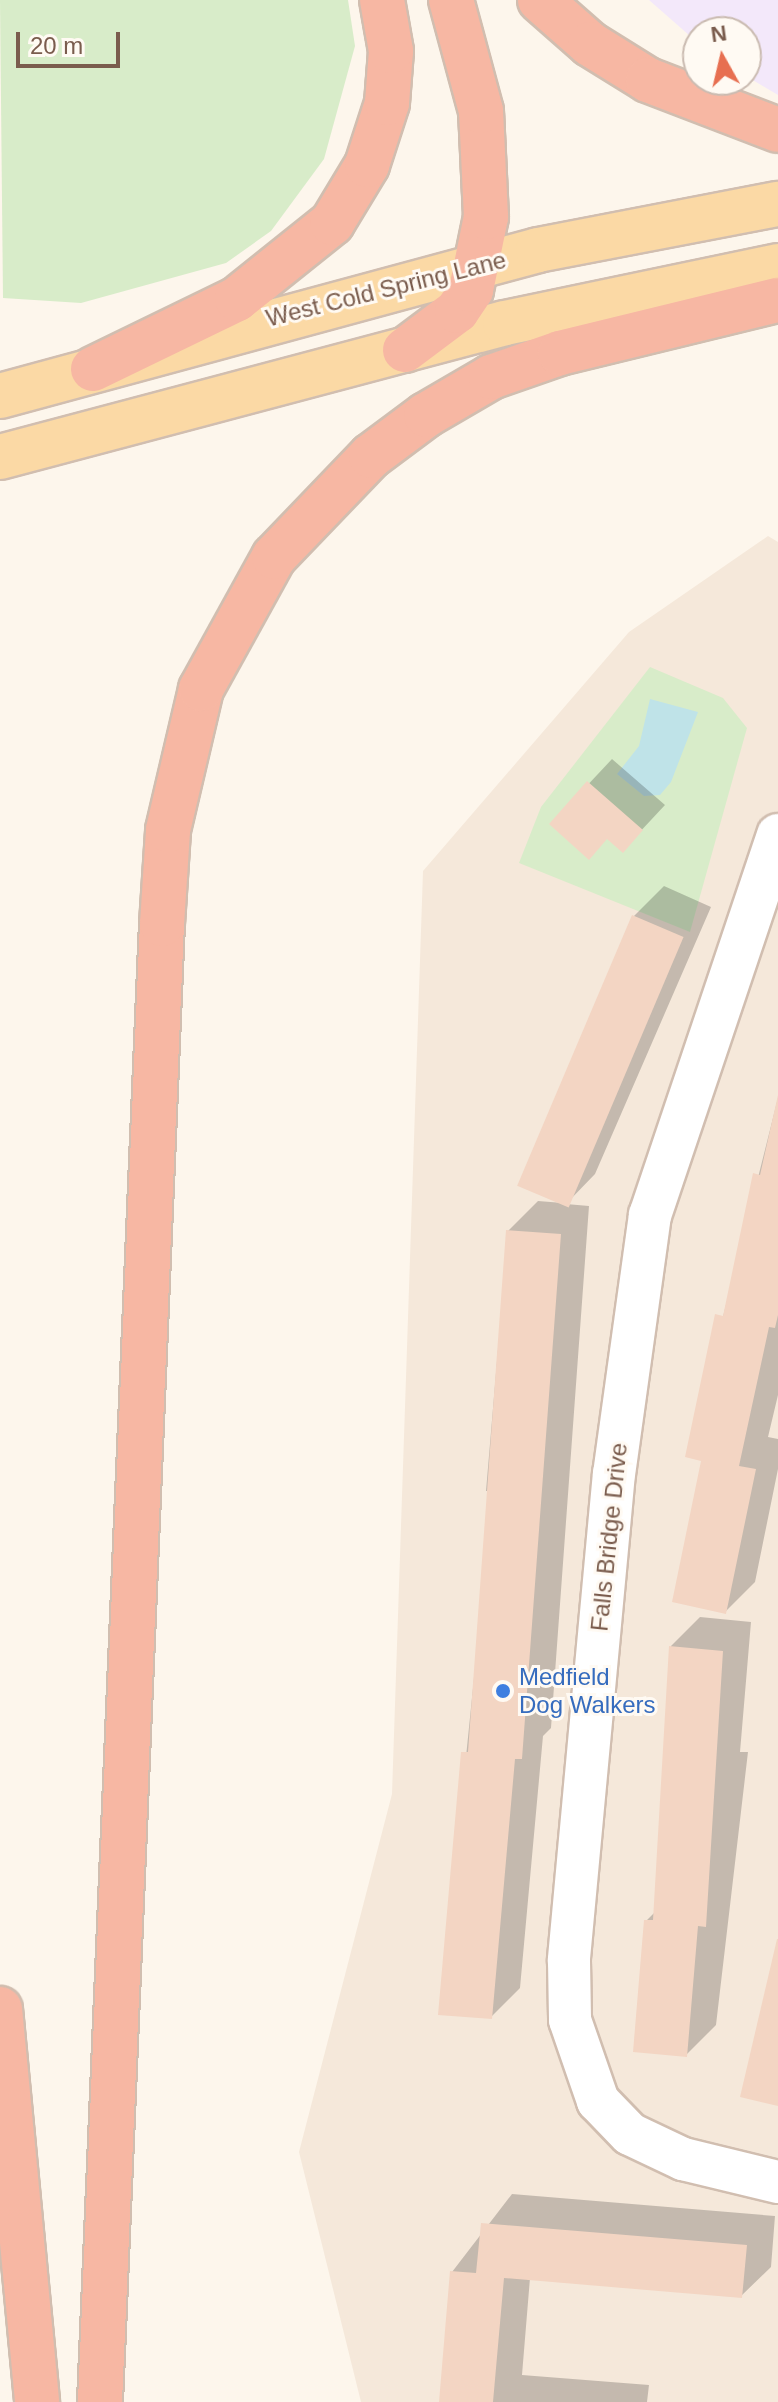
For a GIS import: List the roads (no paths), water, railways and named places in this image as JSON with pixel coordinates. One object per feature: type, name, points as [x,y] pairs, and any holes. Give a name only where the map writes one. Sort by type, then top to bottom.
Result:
[{"type":"highway","points":[[93,369],[237,299],[332,223],[367,165],[387,103],[391,51],[382,0]]},
{"type":"highway","points":[[405,350],[457,311],[478,266],[486,155],[469,52],[451,0]]},
{"type":"highway","points":[[540,0],[590,44],[648,80],[778,130]]},
{"type":"highway","points":[[100,2402],[162,924],[168,830],[201,689],[274,557],[371,456],[426,415],[491,377],[560,353],[778,300]]},
{"type":"highway","points":[[0,2009],[37,2402]]},
{"type":"main road","name":"West Cold Spring Lane","points":[[6,395],[478,266],[778,204]]},
{"type":"main road","points":[[6,455],[405,350],[778,266]]},
{"type":"street","name":"Falls Bridge Drive","points":[[778,835],[650,1215],[614,1473],[569,1961],[570,2020],[598,2101],[630,2134],[683,2159],[778,2182]]},
{"type":"water","points":[[650,699],[698,712],[671,782],[660,795],[644,796],[617,774],[639,746]]},
{"type":"place","name":"Medfield Dog Walkers","points":[[503,1691]]}]
